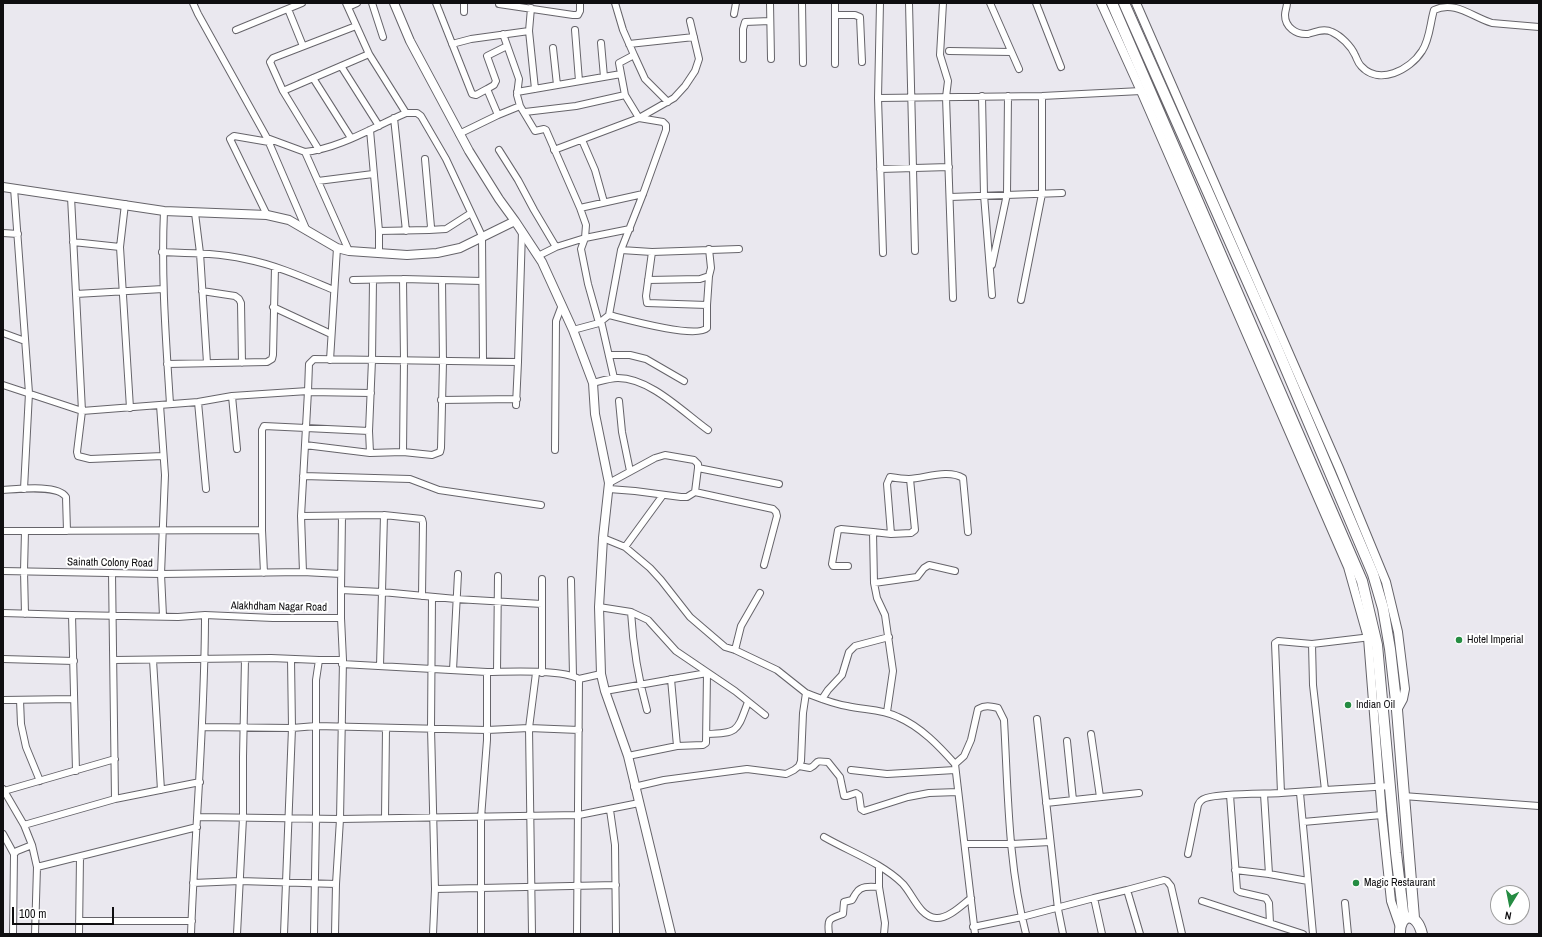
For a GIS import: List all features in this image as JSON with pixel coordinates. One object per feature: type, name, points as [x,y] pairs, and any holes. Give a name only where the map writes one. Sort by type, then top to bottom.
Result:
[{"type":"main road","points":[[1112,3],[1362,581],[1372,637],[1386,787],[1396,853],[1401,927]]},
{"type":"main road","points":[[1124,3],[1274,340],[1373,574],[1383,608],[1389,642],[1397,710],[1414,918],[1418,922],[1422,934]]},
{"type":"main road","points":[[1401,927],[1414,918]]},
{"type":"street","points":[[193,3],[268,140],[307,231]]},
{"type":"street","points":[[236,30],[302,3]]},
{"type":"street","points":[[357,3],[347,5],[356,26],[369,54],[406,113]]},
{"type":"street","points":[[372,3],[383,37]]},
{"type":"street","points":[[394,3],[410,41],[459,134],[499,199],[515,220],[538,256],[573,330],[593,383],[595,414],[609,486],[603,538],[599,607],[601,674],[605,691],[628,756],[634,787],[671,934]]},
{"type":"street","points":[[436,3],[472,94],[476,95],[494,85],[496,81],[487,56],[507,46]]},
{"type":"street","points":[[464,3],[464,12]]},
{"type":"street","points":[[499,4],[578,15],[580,11],[580,3]]},
{"type":"street","points":[[615,3],[623,30],[644,78],[668,102]]},
{"type":"street","points":[[734,14],[736,3]]},
{"type":"street","points":[[770,3],[771,59]]},
{"type":"street","points":[[802,3],[802,63]]},
{"type":"street","points":[[835,3],[835,64]]},
{"type":"street","points":[[880,3],[878,98],[883,253]]},
{"type":"street","points":[[909,3],[916,251]]},
{"type":"street","points":[[943,3],[940,56],[948,81],[946,97],[953,298]]},
{"type":"street","points":[[990,3],[1019,69]]},
{"type":"street","points":[[1036,3],[1061,67]]},
{"type":"street","points":[[1101,3],[1141,90],[1348,567],[1372,637],[1312,644],[1278,641],[1275,643],[1281,793]]},
{"type":"street","points":[[1136,3],[1339,468],[1386,582],[1398,632],[1405,689],[1403,699],[1397,710]]},
{"type":"street","points":[[1287,3],[1285,16],[1288,26],[1291,29],[1296,32],[1306,34],[1324,30],[1332,32],[1344,41],[1355,54],[1359,64],[1364,70],[1372,74],[1387,76],[1411,64],[1422,51],[1427,41],[1434,10],[1440,6],[1450,5],[1459,7],[1485,21],[1492,23],[1539,27]]},
{"type":"street","points":[[531,8],[529,31],[535,89]]},
{"type":"street","points":[[288,9],[303,46]]},
{"type":"street","points":[[835,14],[855,15],[860,17],[862,62]]},
{"type":"street","points":[[554,150],[639,118],[674,98],[685,86],[697,66],[699,58],[690,21]]},
{"type":"street","points":[[743,59],[743,29],[745,22],[770,22]]},
{"type":"street","points":[[319,150],[283,91],[270,67],[270,62],[273,58],[356,26]]},
{"type":"street","points":[[575,30],[579,81]]},
{"type":"street","points":[[452,44],[471,39],[529,31]]},
{"type":"street","points":[[503,34],[519,79],[517,92],[520,106],[536,131],[546,130],[586,225],[585,238],[581,249],[588,284],[600,322],[614,378]]},
{"type":"street","points":[[629,44],[694,37]]},
{"type":"street","points":[[601,43],[604,77]]},
{"type":"street","points":[[553,48],[557,85]]},
{"type":"street","points":[[949,51],[1011,52]]},
{"type":"street","points":[[283,91],[369,54]]},
{"type":"street","points":[[573,330],[600,322],[609,315],[621,250],[666,130],[666,125],[663,122],[639,118],[625,95],[619,61],[634,55]]},
{"type":"street","points":[[341,66],[378,126]]},
{"type":"street","points":[[517,92],[621,74]]},
{"type":"street","points":[[313,78],[351,138]]},
{"type":"street","points":[[487,89],[498,115]]},
{"type":"street","points":[[878,98],[1042,96],[1141,90]]},
{"type":"street","points":[[525,112],[576,106],[625,95]]},
{"type":"street","points":[[982,96],[984,195],[992,295]]},
{"type":"street","points":[[991,272],[1007,194],[1008,96]]},
{"type":"street","points":[[1021,300],[1042,194],[1042,96]]},
{"type":"street","points":[[459,134],[520,106]]},
{"type":"street","points":[[267,215],[230,139],[234,136],[268,140],[305,152],[319,150],[351,138],[406,113],[417,113],[421,116],[446,159],[482,236],[483,360]]},
{"type":"street","points":[[394,118],[406,231]]},
{"type":"street","points":[[370,130],[379,231],[379,253]]},
{"type":"street","points":[[582,140],[595,170],[604,202]]},
{"type":"street","points":[[498,150],[518,180],[556,247]]},
{"type":"street","points":[[305,152],[349,251]]},
{"type":"street","points":[[425,159],[431,225],[429,230]]},
{"type":"street","points":[[880,169],[949,167]]},
{"type":"street","points":[[318,181],[373,174]]},
{"type":"street","points":[[3,187],[164,211],[267,215],[289,220],[337,248],[349,251],[407,255],[436,253],[460,248],[515,220]]},
{"type":"street","points":[[14,188],[29,393],[24,489]]},
{"type":"street","points":[[950,197],[1062,193]]},
{"type":"street","points":[[580,208],[643,194]]},
{"type":"street","points":[[71,197],[82,411],[77,452],[78,456],[90,459],[164,456]]},
{"type":"street","points":[[125,204],[120,247],[130,408]]},
{"type":"street","points":[[164,211],[162,252],[163,289],[170,404]]},
{"type":"street","points":[[195,213],[200,253],[207,363]]},
{"type":"street","points":[[379,231],[446,229],[471,213]]},
{"type":"street","points":[[538,256],[556,247],[585,238],[630,229]]},
{"type":"street","points":[[441,400],[516,402],[522,231]]},
{"type":"street","points":[[3,233],[18,234]]},
{"type":"street","points":[[74,242],[120,247]]},
{"type":"street","points":[[330,360],[337,248]]},
{"type":"street","points":[[609,315],[673,330],[690,332],[705,331],[708,322],[707,305],[711,268],[709,249]]},
{"type":"street","points":[[621,250],[652,252],[739,249]]},
{"type":"street","points":[[162,252],[200,253],[244,259],[275,267],[334,290]]},
{"type":"street","points":[[652,252],[646,296],[647,303],[707,305]]},
{"type":"street","points":[[167,364],[267,362],[272,359],[275,267]]},
{"type":"street","points":[[648,280],[700,279],[709,276]]},
{"type":"street","points":[[353,280],[403,279],[482,281]]},
{"type":"street","points":[[403,279],[403,452]]},
{"type":"street","points":[[370,453],[369,431],[373,280]]},
{"type":"street","points":[[305,445],[370,453],[403,452],[432,455],[440,452],[443,362],[442,280]]},
{"type":"street","points":[[76,294],[123,290],[163,289]]},
{"type":"street","points":[[202,291],[235,296],[239,299],[241,303],[242,363]]},
{"type":"street","points":[[555,450],[556,321],[562,305]]},
{"type":"street","points":[[273,307],[331,334]]},
{"type":"street","points":[[3,333],[25,340]]},
{"type":"street","points":[[609,356],[630,355],[646,359],[684,381]]},
{"type":"street","points":[[303,572],[301,516],[308,370],[310,362],[314,359],[443,362],[483,360],[518,362]]},
{"type":"street","points":[[593,383],[614,378],[632,380],[655,390],[708,430]]},
{"type":"street","points":[[3,385],[82,411],[198,402],[232,396],[308,391],[370,394]]},
{"type":"street","points":[[232,396],[237,449]]},
{"type":"street","points":[[619,401],[622,432],[630,471]]},
{"type":"street","points":[[198,402],[206,489]]},
{"type":"street","name":"Sainath Colony Road","points":[[3,571],[161,574],[164,456],[160,405]]},
{"type":"street","points":[[264,574],[262,530],[262,430],[264,426],[369,431]]},
{"type":"street","points":[[609,486],[630,471],[664,455],[694,460],[698,464],[695,492]]},
{"type":"street","points":[[698,468],[779,484]]},
{"type":"street","points":[[891,534],[887,484],[890,477],[910,479],[940,474],[960,476],[963,478],[968,532]]},
{"type":"street","points":[[303,476],[410,478],[439,490],[541,505]]},
{"type":"street","points":[[848,566],[833,566],[832,564],[838,530],[891,534],[911,533],[915,530],[910,479]]},
{"type":"street","points":[[609,486],[681,497],[688,496],[695,492],[772,509],[776,512],[777,516],[764,565]]},
{"type":"street","points":[[3,490],[51,489],[64,493],[66,497],[67,531]]},
{"type":"street","points":[[625,547],[663,495]]},
{"type":"street","points":[[301,516],[384,515],[422,519],[422,596]]},
{"type":"street","points":[[380,666],[384,515]]},
{"type":"street","name":"Alakhdham Nagar Road","points":[[3,613],[113,616],[205,615],[273,618],[341,618],[342,516]]},
{"type":"street","points":[[3,531],[262,530]]},
{"type":"street","points":[[25,531],[25,614]]},
{"type":"street","points":[[873,532],[874,583],[877,598],[885,615],[893,671],[886,712]]},
{"type":"street","points":[[603,538],[625,547],[650,568],[690,617],[725,647],[735,650],[777,670],[806,693],[846,706],[886,712],[900,717],[924,733],[938,745],[955,767],[975,934]]},
{"type":"street","points":[[874,583],[914,578],[920,574],[926,566],[955,571]]},
{"type":"street","points":[[163,616],[161,574],[264,574],[303,572],[341,574]]},
{"type":"street","points":[[112,573],[115,799]]},
{"type":"street","points":[[453,670],[458,574]]},
{"type":"street","points":[[497,672],[498,576]]},
{"type":"street","points":[[532,934],[529,728],[539,673],[542,579]]},
{"type":"street","points":[[571,580],[579,730],[577,934]]},
{"type":"street","points":[[341,590],[542,604]]},
{"type":"street","points":[[735,650],[741,626],[760,593]]},
{"type":"street","points":[[432,597],[431,728],[435,889],[433,934]]},
{"type":"street","points":[[599,607],[631,612],[648,620],[657,628],[676,651],[734,691],[765,715]]},
{"type":"street","points":[[631,612],[632,630],[640,684],[647,710]]},
{"type":"street","points":[[72,615],[76,771]]},
{"type":"street","points":[[191,934],[200,782],[205,659],[205,615]]},
{"type":"street","points":[[335,934],[342,727],[343,662],[341,618]]},
{"type":"street","points":[[822,699],[842,675],[849,652],[855,646],[889,637]]},
{"type":"street","points":[[1312,644],[1313,684],[1326,790]]},
{"type":"street","points":[[114,660],[271,658],[319,660],[432,669],[539,673],[576,678],[601,674]]},
{"type":"street","points":[[3,659],[74,661]]},
{"type":"street","points":[[237,934],[243,818],[246,659]]},
{"type":"street","points":[[284,934],[292,728],[291,659]]},
{"type":"street","points":[[153,660],[161,790]]},
{"type":"street","points":[[314,934],[316,883],[316,680],[319,660]]},
{"type":"street","points":[[480,934],[482,818],[487,730],[487,672]]},
{"type":"street","points":[[605,691],[707,673]]},
{"type":"street","points":[[628,756],[677,746],[703,745],[707,741],[707,673]]},
{"type":"street","points":[[671,679],[677,746]]},
{"type":"street","points":[[634,787],[664,780],[747,769],[786,774],[799,766],[801,761],[803,712],[806,693]]},
{"type":"street","points":[[3,700],[74,699]]},
{"type":"street","points":[[20,700],[21,724],[26,747],[40,781]]},
{"type":"street","points":[[707,734],[724,734],[738,728],[748,702]]},
{"type":"street","points":[[852,770],[887,774],[955,767],[964,756],[971,740],[978,709],[983,706],[998,708],[1004,720],[1012,844],[1022,917],[1026,934]]},
{"type":"street","points":[[1037,719],[1058,909],[1063,934]]},
{"type":"street","points":[[202,727],[292,728],[316,726],[487,730],[529,728],[579,730]]},
{"type":"street","points":[[385,818],[386,728]]},
{"type":"street","points":[[1091,734],[1100,797]]},
{"type":"street","points":[[1067,742],[1073,800]]},
{"type":"street","points":[[35,934],[37,868],[32,845],[24,826],[4,790],[115,759]]},
{"type":"street","points":[[799,766],[810,768],[813,767],[815,762],[819,760],[828,762],[840,777],[844,796],[856,793],[859,795],[861,808],[864,811],[908,797],[929,793],[958,792]]},
{"type":"street","points":[[24,826],[115,799],[200,782]]},
{"type":"street","points":[[1188,854],[1198,805],[1207,797],[1386,787],[1382,816],[1391,901],[1401,927]]},
{"type":"street","points":[[1046,802],[1138,793]]},
{"type":"street","points":[[1300,793],[1313,934]]},
{"type":"street","points":[[1264,794],[1269,874]]},
{"type":"street","points":[[1230,795],[1235,870],[1238,891],[1266,898],[1269,903],[1270,923]]},
{"type":"street","points":[[1403,796],[1539,806]]},
{"type":"street","points":[[198,817],[288,819],[530,817],[579,815],[639,803]]},
{"type":"street","points":[[610,810],[615,845],[616,934]]},
{"type":"street","points":[[1303,822],[1382,816]]},
{"type":"street","points":[[37,868],[197,827]]},
{"type":"street","points":[[3,834],[14,854],[13,934]]},
{"type":"street","points":[[824,837],[894,875],[907,888],[922,911],[936,918],[947,915],[971,898]]},
{"type":"street","points":[[965,844],[1050,842]]},
{"type":"street","points":[[14,854],[17,851],[32,845]]},
{"type":"street","points":[[79,934],[80,856]]},
{"type":"street","points":[[879,866],[879,887],[885,923],[884,934]]},
{"type":"street","points":[[1235,870],[1308,881]]},
{"type":"street","points":[[974,927],[1058,909],[1164,880],[1171,886],[1182,934]]},
{"type":"street","points":[[193,882],[240,881],[336,884]]},
{"type":"street","points":[[435,889],[616,885]]},
{"type":"street","points":[[829,934],[829,920],[843,914],[844,902],[852,900],[861,888],[879,887]]},
{"type":"street","points":[[1127,890],[1140,934]]},
{"type":"street","points":[[1094,898],[1102,934]]},
{"type":"street","points":[[1202,900],[1303,934]]},
{"type":"street","points":[[1345,903],[1348,934]]},
{"type":"street","points":[[79,921],[192,921]]},
{"type":"place","name":"Hotel Imperial","points":[[1459,640]]},
{"type":"place","name":"Indian Oil","points":[[1348,705]]},
{"type":"place","name":"Magic Restaurant","points":[[1356,883]]}]
